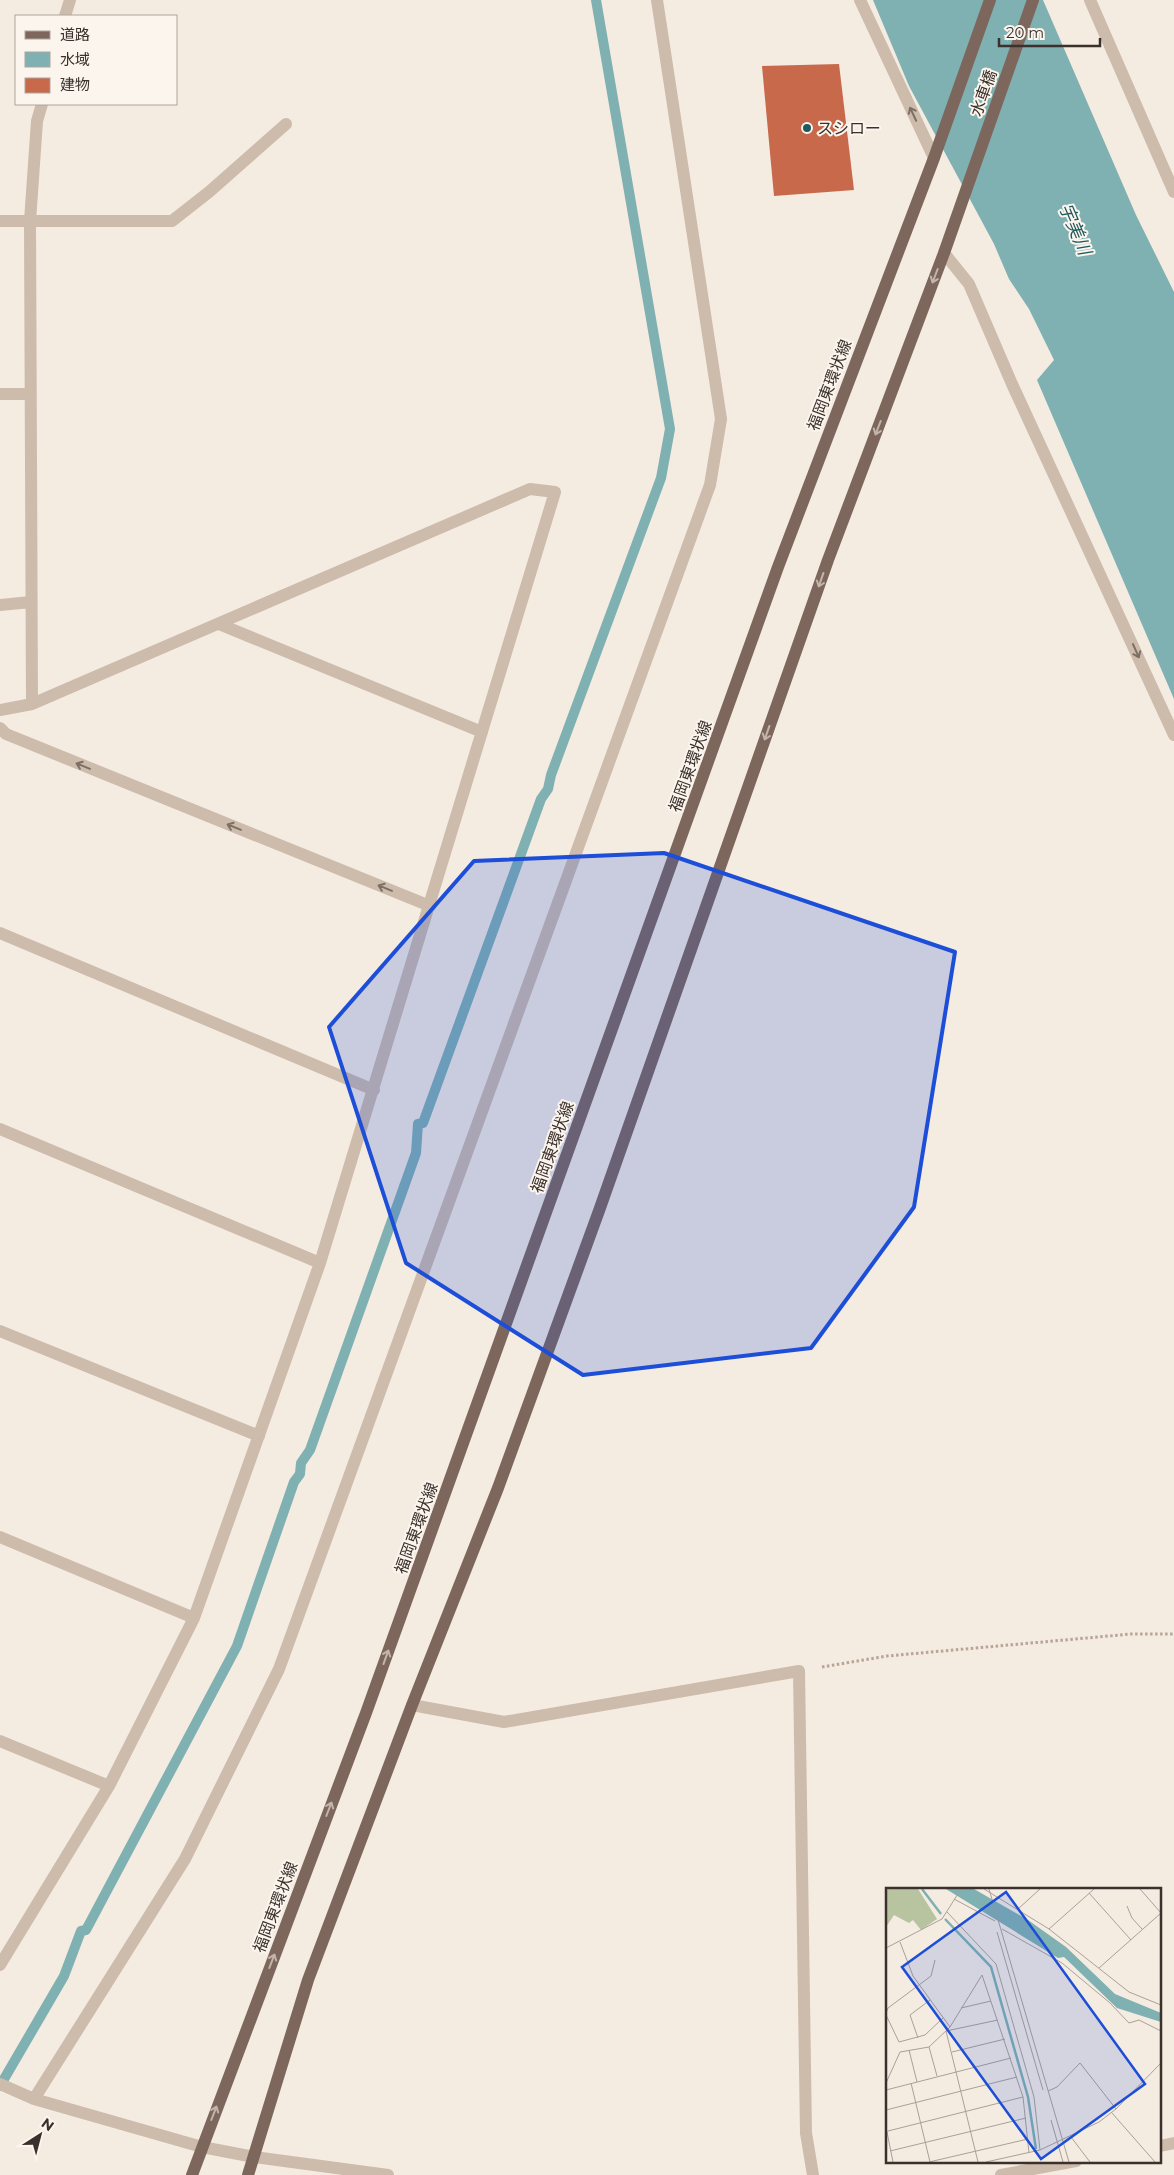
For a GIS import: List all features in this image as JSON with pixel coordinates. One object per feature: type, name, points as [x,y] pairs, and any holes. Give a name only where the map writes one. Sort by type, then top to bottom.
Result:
[{"type":"main road","name":"水車橋","points":[[944,130],[990,0]]},
{"type":"main road","name":"水車橋","points":[[944,253],[962,197],[1033,0]]},
{"type":"main road","name":"福岡東環状線","points":[[192,2175],[366,1713],[778,567],[944,130]]},
{"type":"main road","points":[[248,2175],[308,1980],[412,1705],[498,1488],[600,1208],[828,560],[944,253]]},
{"type":"street","points":[[65,15],[70,0]]},
{"type":"street","points":[[34,2099],[185,1859],[278,1669],[710,485],[721,419],[657,0]]},
{"type":"street","points":[[860,0],[934,158]]},
{"type":"street","points":[[1090,0],[1174,192]]},
{"type":"street","points":[[32,704],[30,221],[37,121],[42,105]]},
{"type":"street","points":[[0,221],[172,220],[209,192],[286,124]]},
{"type":"street","points":[[944,253],[969,284],[1012,384],[1174,735]]},
{"type":"street","points":[[0,394],[30,394]]},
{"type":"street","points":[[0,710],[32,704],[530,489],[555,492],[320,1262],[194,1618],[109,1786],[2,1958]]},
{"type":"street","points":[[0,605],[31,602]]},
{"type":"street","points":[[219,624],[482,732]]},
{"type":"street","points":[[0,728],[6,734],[430,906]]},
{"type":"street","points":[[0,933],[374,1090]]},
{"type":"street","points":[[0,1129],[320,1262]]},
{"type":"street","points":[[0,1331],[259,1436]]},
{"type":"street","points":[[0,1537],[194,1618]]},
{"type":"street","points":[[412,1705],[504,1722],[799,1671],[806,2133],[813,2175]]},
{"type":"street","points":[[0,1742],[109,1786]]},
{"type":"street","points":[[0,2084],[34,2099],[202,2147],[335,2172],[388,2175]]},
{"type":"street","points":[[1008,2174],[1071,2162]]},
{"type":"path","points":[[799,1671],[887,1656],[1131,1634],[1174,1634]]},
{"type":"highlighted area","points":[[664,853],[955,952],[914,1207],[811,1348],[583,1375],[406,1263],[329,1027],[474,861]]},
{"type":"water","name":"宇美川","points":[[873,0],[1043,0],[1136,215],[1174,292],[1174,699],[1037,380],[1054,360],[1029,309],[1009,279],[994,244],[909,86]]},
{"type":"building","name":"スシロー","points":[[839,64],[854,190],[774,196],[762,66]]},
{"type":"waterway","points":[[0,2086],[64,1976],[81,1931],[86,1930],[237,1646],[294,1482],[300,1474],[301,1463],[310,1450],[416,1153],[418,1124],[423,1123],[541,799],[548,789],[551,775],[661,478],[670,429],[596,0]]},
{"type":"place","name":"スシロー","points":[[807,128]]}]
